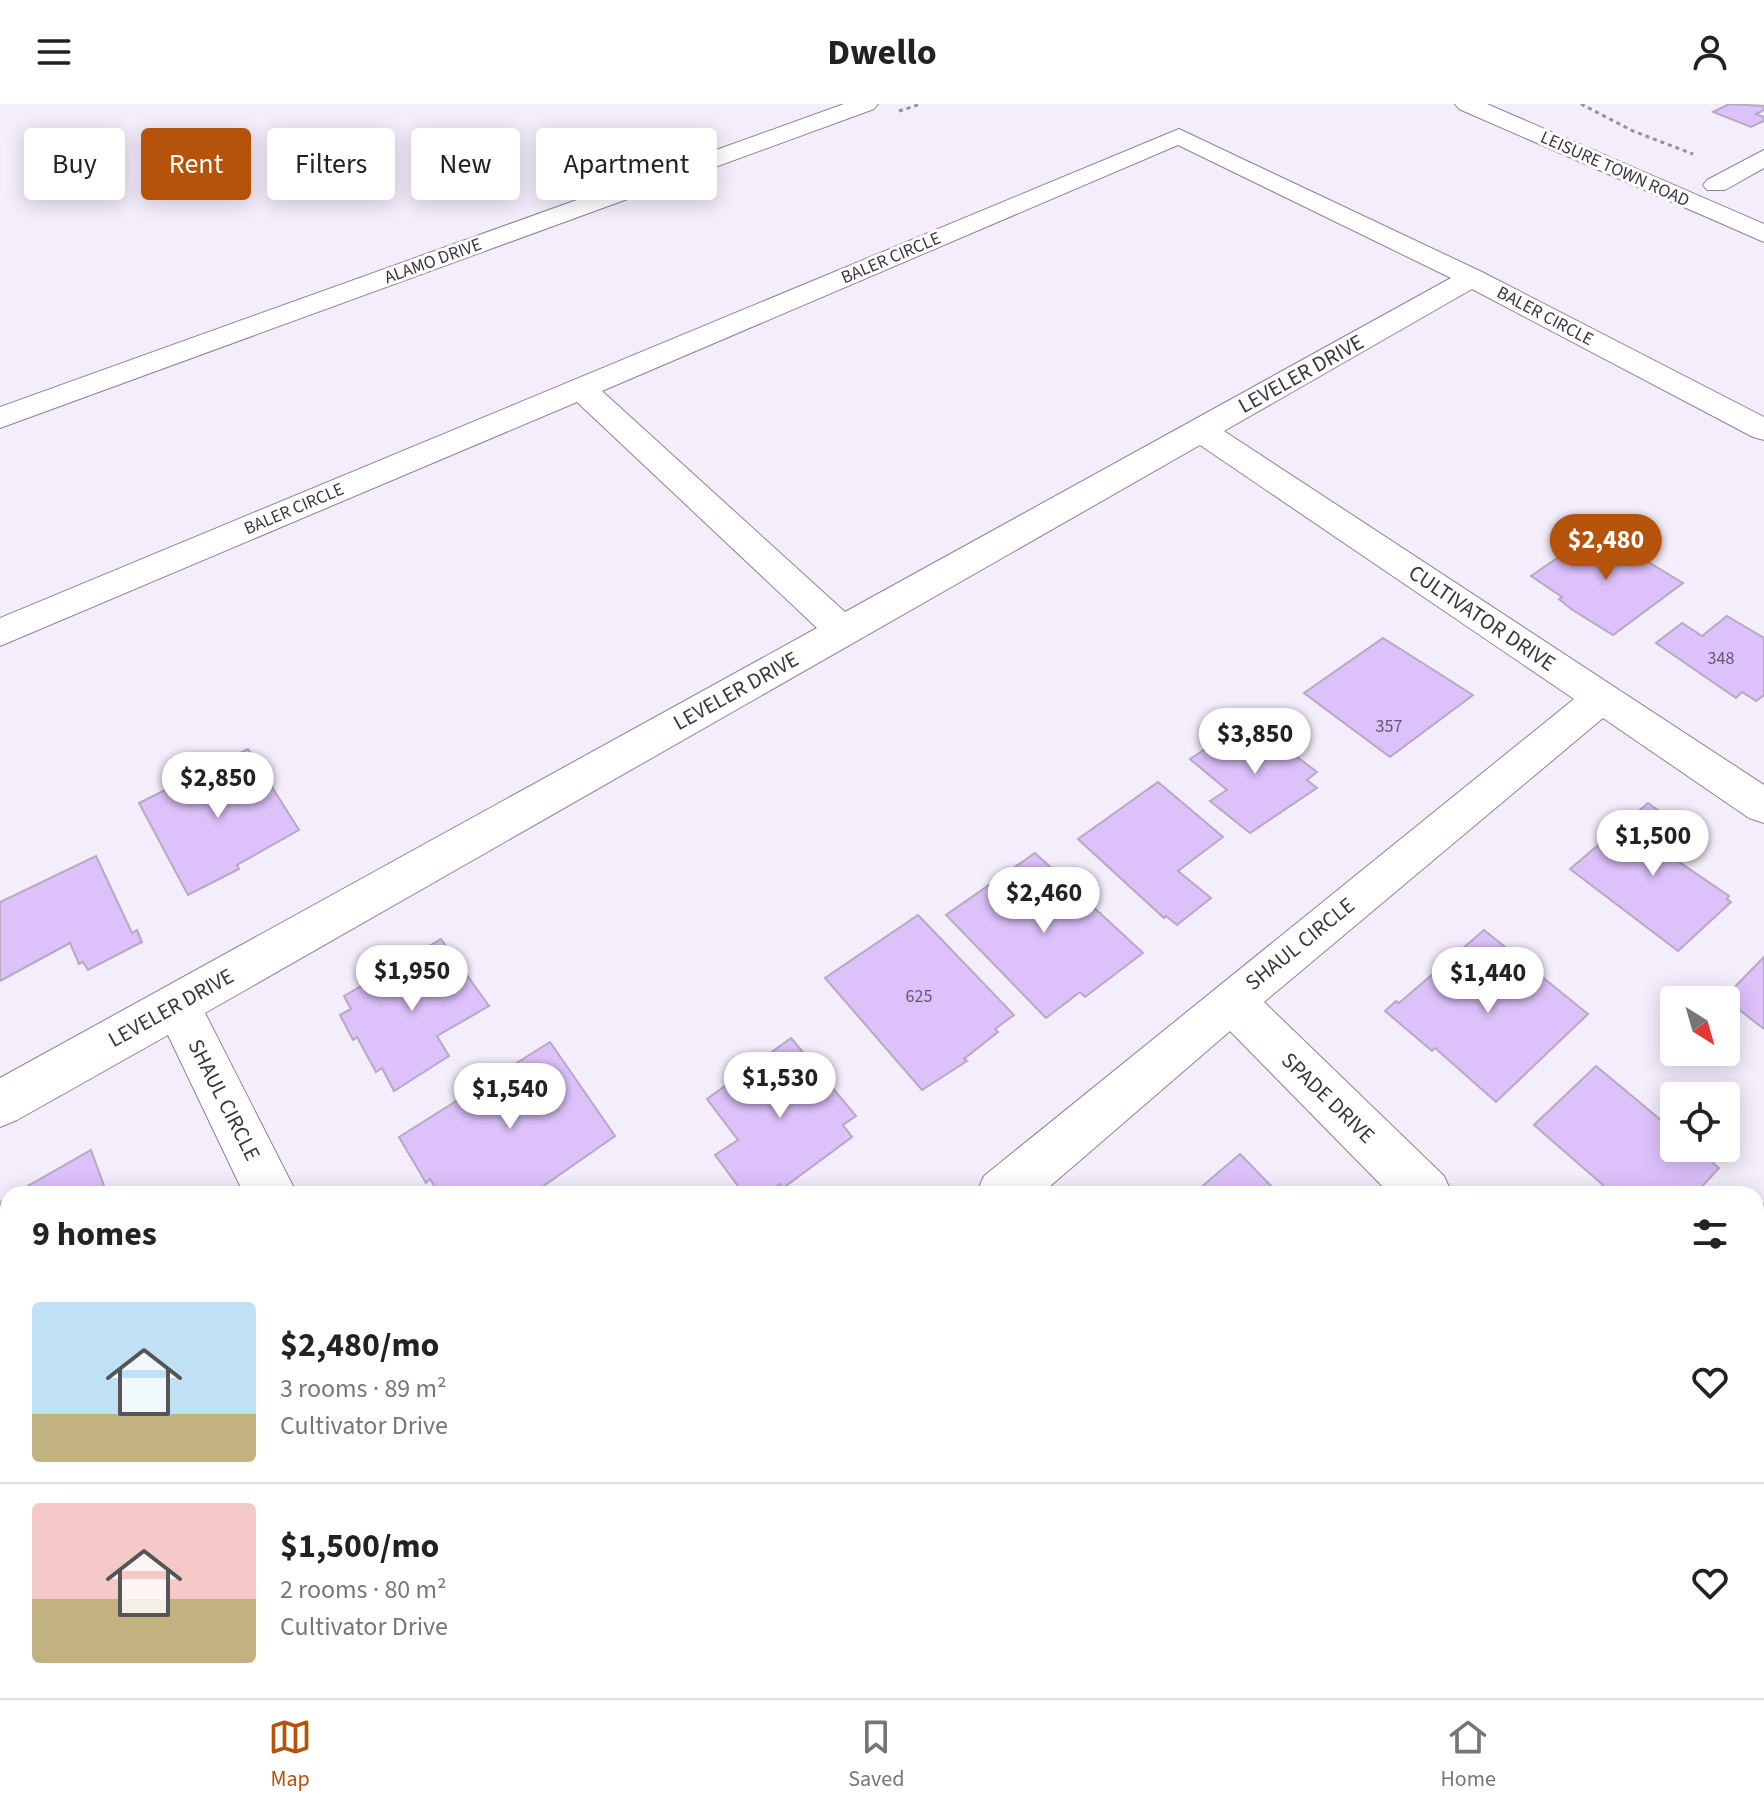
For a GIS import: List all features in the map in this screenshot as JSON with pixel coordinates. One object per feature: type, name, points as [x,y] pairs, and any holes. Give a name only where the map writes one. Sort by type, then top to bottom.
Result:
[{"type":"street","name":"ALAMO DRIVE","points":[[0,391],[806,104]]},
{"type":"street","name":"ALAMO DRIVE","points":[[0,418],[866,104]]},
{"type":"street","name":"LEISURE TOWN ROAD","points":[[1467,104],[1764,234]]},
{"type":"street","name":"LEISURE TOWN ROAD","points":[[1525,104],[1582,116]]},
{"type":"street","name":"BALER CIRCLE","points":[[0,633],[1179,136],[1472,278],[1764,430]]},
{"type":"street","name":"LEISURE TOWN ROAD","points":[[1690,163],[1728,190],[1764,158]]},
{"type":"street","name":"LEVELER DRIVE","points":[[0,1104],[1472,278]]},
{"type":"street","points":[[581,389],[843,631]]},
{"type":"street","name":"CULTIVATOR DRIVE","points":[[1200,430],[1764,806]]},
{"type":"street","name":"SHAUL CIRCLE","points":[[1011,1186],[1231,1001],[1601,698]]},
{"type":"street","name":"SPADE DRIVE","points":[[1231,1001],[1418,1186]]},
{"type":"street","name":"SHAUL CIRCLE","points":[[177,1005],[267,1186]]},
{"type":"path","points":[[1582,116],[1684,147],[1690,163]]},
{"type":"building","points":[[1729,104],[1764,106],[1764,110],[1756,114],[1764,117],[1764,121],[1751,127],[1713,112]]},
{"type":"building","points":[[1597,531],[1683,583],[1613,635],[1571,609],[1559,599],[1562,597],[1531,576]]},
{"type":"building","points":[[1727,616],[1764,638],[1764,695],[1756,701],[1742,692],[1736,698],[1656,643],[1682,623],[1702,636]]},
{"type":"building","points":[[1383,638],[1473,695],[1390,757],[1304,693]]},
{"type":"building","points":[[1248,720],[1317,772],[1307,780],[1317,788],[1250,833],[1210,801],[1227,790],[1190,759]]},
{"type":"building","points":[[248,749],[299,830],[237,865],[239,869],[188,895],[139,803]]},
{"type":"building","points":[[1158,782],[1223,837],[1178,871],[1211,898],[1177,925],[1166,916],[1164,918],[1078,839]]},
{"type":"building","points":[[1648,803],[1689,833],[1669,855],[1729,896],[1727,899],[1731,902],[1678,951],[1570,869]]},
{"type":"building","points":[[1035,853],[1143,953],[1085,997],[1080,992],[1046,1018],[946,915]]},
{"type":"building","points":[[96,856],[132,933],[137,930],[142,942],[88,970],[83,962],[79,964],[70,943],[0,981],[0,902]]},
{"type":"building","points":[[918,915],[1014,1015],[964,1059],[967,1061],[922,1090],[825,978]]},
{"type":"building","points":[[1484,930],[1588,1014],[1496,1102],[1435,1048],[1432,1051],[1385,1011],[1396,1001],[1399,1003]]},
{"type":"building","points":[[441,939],[489,1006],[437,1036],[449,1056],[394,1091],[382,1068],[376,1072],[357,1037],[353,1040],[340,1015],[351,1009],[344,996]]},
{"type":"building","points":[[1764,957],[1764,1029],[1740,1010],[1740,986],[1736,986]]},
{"type":"building","points":[[791,1038],[856,1116],[843,1125],[852,1137],[786,1186],[738,1186],[715,1155],[738,1140],[707,1099]]},
{"type":"building","points":[[550,1042],[615,1136],[543,1186],[434,1186],[430,1179],[426,1183],[399,1137]]},
{"type":"building","points":[[1596,1066],[1660,1119],[1660,1162],[1712,1162],[1719,1168],[1702,1186],[1603,1185],[1534,1125]]},
{"type":"building","points":[[91,1150],[104,1186],[28,1186]]},
{"type":"building","points":[[1240,1154],[1271,1186],[1202,1186]]}]
